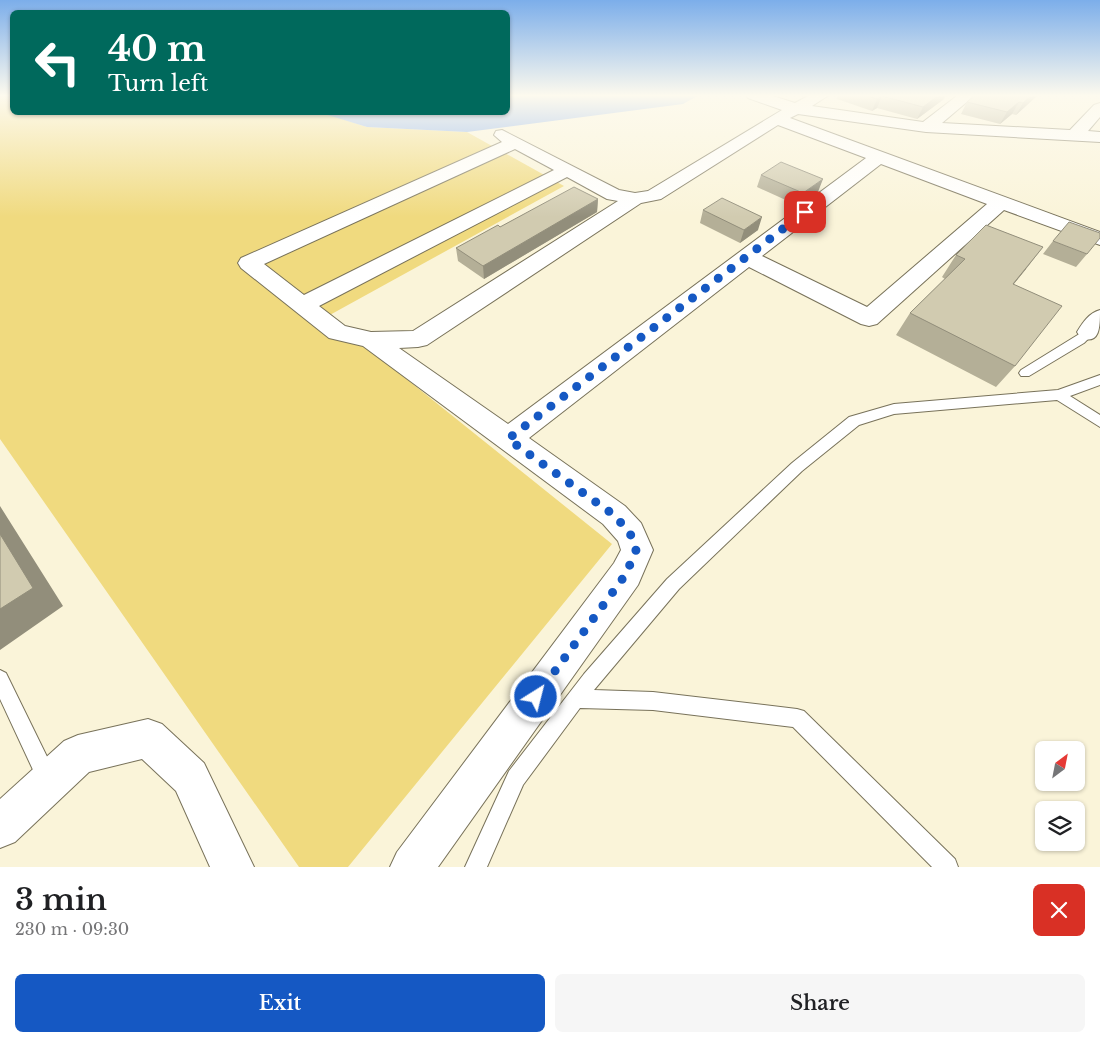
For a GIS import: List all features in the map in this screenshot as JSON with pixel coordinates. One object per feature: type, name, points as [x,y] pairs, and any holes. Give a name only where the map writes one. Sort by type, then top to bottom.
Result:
[{"type":"street","points":[[635,200],[614,195],[509,139],[250,263],[336,332],[371,340],[418,339],[635,200],[654,195],[750,135]]},
{"type":"street","points":[[821,135],[1100,239]]},
{"type":"street","points":[[1087,135],[1100,137]]},
{"type":"street","points":[[508,439],[878,157]]},
{"type":"street","points":[[302,305],[567,170]]},
{"type":"street","points":[[746,257],[869,318],[1001,202]]},
{"type":"street","points":[[371,340],[614,515],[630,533],[636,550],[626,574],[412,867]]},
{"type":"street","points":[[0,827],[78,755],[148,738],[190,777],[232,867]]},
{"type":"lane","points":[[1025,373],[1080,340],[1094,325]]},
{"type":"lane","points":[[476,867],[516,778],[576,699],[672,584],[797,468],[854,421],[894,409],[1059,395],[1100,380]]},
{"type":"lane","points":[[1059,395],[1100,422]]},
{"type":"lane","points":[[0,679],[49,782]]},
{"type":"lane","points":[[576,699],[654,701],[797,718],[947,867]]},
{"type":"shaded area","points":[[0,135],[473,135],[564,186],[328,316],[612,544],[348,867],[299,867],[0,439]]},
{"type":"building","points":[[781,162],[823,179],[803,193],[761,175]]},
{"type":"building","points":[[574,187],[598,199],[483,266],[456,248],[498,225],[500,227]]},
{"type":"building","points":[[722,198],[762,217],[744,230],[703,210]]},
{"type":"building","points":[[1069,222],[1100,233],[1100,238],[1087,254],[1053,241]]},
{"type":"building","points":[[986,225],[1043,247],[1013,284],[1062,306],[1015,366],[910,313],[965,259],[956,255]]},
{"type":"building","points":[[0,534],[33,588],[0,609]]},
{"type":"route","points":[[536,697],[626,574],[636,550],[630,533],[614,515],[508,439],[805,212]]}]
